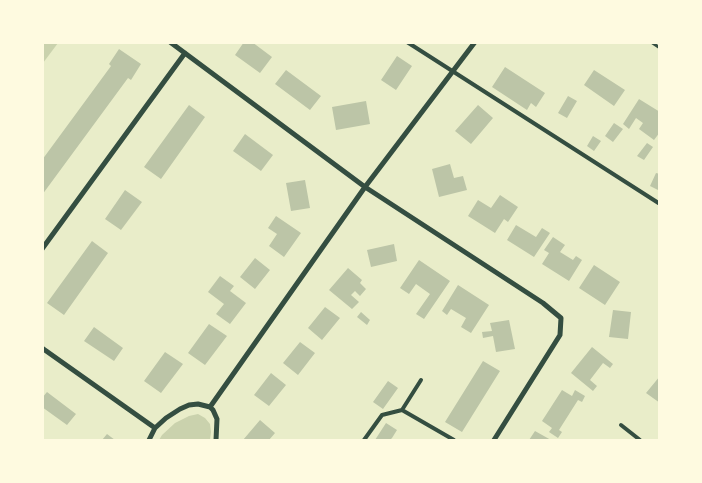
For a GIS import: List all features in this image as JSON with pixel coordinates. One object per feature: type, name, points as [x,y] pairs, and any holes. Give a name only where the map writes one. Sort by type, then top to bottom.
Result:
[{"type":"street","points":[[170,42],[365,188],[543,303],[561,318],[560,335],[494,440]]},
{"type":"street","points":[[210,407],[365,188],[475,42]]},
{"type":"street","points":[[42,249],[185,53]]},
{"type":"street","points":[[42,348],[155,428]]},
{"type":"street","points":[[149,440],[155,428],[166,418],[189,405],[198,404],[210,407],[213,410],[217,419],[216,440]]},
{"type":"lane","points":[[407,42],[660,204]]},
{"type":"lane","points":[[364,440],[382,415],[402,410],[421,380]]},
{"type":"lane","points":[[402,410],[454,440]]},
{"type":"lane","points":[[621,425],[640,440]]},
{"type":"path","points":[[651,42],[660,48]]},
{"type":"green space","points":[[42,43],[58,43],[43,63]]},
{"type":"green space","points":[[198,414],[210,424],[210,440],[159,440],[175,423]]},
{"type":"building","points":[[244,42],[252,42],[272,57],[260,73],[235,55]]},
{"type":"building","points":[[119,49],[141,64],[131,80],[128,78],[42,195],[42,160],[111,66],[109,64]]},
{"type":"building","points":[[397,56],[412,66],[396,90],[381,80]]},
{"type":"building","points":[[505,67],[545,93],[536,107],[531,103],[527,110],[492,87]]},
{"type":"building","points":[[286,70],[321,96],[310,110],[275,84]]},
{"type":"building","points":[[594,70],[625,90],[614,106],[584,85]]},
{"type":"building","points":[[568,96],[577,101],[567,118],[558,113]]},
{"type":"building","points":[[639,99],[660,112],[660,132],[654,140],[639,129],[643,123],[636,118],[629,129],[623,124]]},
{"type":"building","points":[[366,101],[370,124],[336,130],[332,107]]},
{"type":"building","points":[[189,105],[205,117],[161,179],[144,167]]},
{"type":"building","points":[[478,105],[493,118],[471,144],[455,131]]},
{"type":"building","points":[[614,123],[623,129],[613,142],[605,136]]},
{"type":"building","points":[[245,134],[273,155],[261,171],[233,151]]},
{"type":"building","points":[[593,136],[601,141],[594,151],[587,146]]},
{"type":"building","points":[[647,143],[653,147],[644,160],[637,156]]},
{"type":"building","points":[[450,164],[454,178],[463,176],[467,190],[439,197],[432,169]]},
{"type":"building","points":[[656,173],[660,174],[660,188],[658,190],[650,186]]},
{"type":"building","points":[[305,180],[310,208],[291,211],[286,183]]},
{"type":"building","points":[[125,190],[142,202],[121,230],[105,219]]},
{"type":"building","points":[[500,195],[518,207],[508,222],[504,219],[495,233],[468,216],[478,200],[491,208]]},
{"type":"building","points":[[276,216],[301,233],[284,257],[269,246],[277,234],[268,228]]},
{"type":"building","points":[[516,225],[536,237],[542,228],[550,233],[534,257],[507,240]]},
{"type":"building","points":[[553,237],[565,245],[560,252],[573,260],[576,256],[582,260],[569,281],[542,264],[549,253],[544,250]]},
{"type":"building","points":[[92,241],[108,253],[64,315],[47,303]]},
{"type":"building","points":[[394,244],[397,261],[371,267],[367,250]]},
{"type":"building","points":[[255,258],[270,270],[255,289],[240,277]]},
{"type":"building","points":[[419,260],[450,281],[424,319],[416,314],[430,294],[416,284],[409,294],[400,288]]},
{"type":"building","points":[[594,265],[620,282],[605,305],[579,288]]},
{"type":"building","points":[[348,268],[362,280],[360,283],[366,289],[360,296],[355,291],[351,295],[359,302],[352,309],[329,290]]},
{"type":"building","points":[[220,276],[234,286],[230,291],[246,303],[230,324],[216,314],[224,304],[208,292]]},
{"type":"building","points":[[458,285],[489,305],[471,333],[461,327],[466,318],[451,309],[447,315],[442,311]]},
{"type":"building","points":[[325,307],[340,318],[322,340],[308,328]]},
{"type":"building","points":[[613,310],[631,312],[628,339],[609,337]]},
{"type":"building","points":[[361,312],[370,320],[367,325],[357,317]]},
{"type":"building","points":[[509,320],[515,349],[496,352],[493,336],[483,338],[482,332],[492,331],[490,323]]},
{"type":"building","points":[[209,324],[227,336],[205,365],[188,353]]},
{"type":"building","points":[[94,327],[123,348],[114,361],[84,341]]},
{"type":"building","points":[[300,342],[315,353],[298,375],[283,363]]},
{"type":"building","points":[[592,347],[613,364],[610,368],[603,363],[590,380],[597,386],[593,391],[571,373]]},
{"type":"building","points":[[165,352],[183,364],[161,393],[144,381]]},
{"type":"building","points":[[483,361],[500,371],[462,432],[445,422]]},
{"type":"building","points":[[271,373],[286,385],[269,406],[254,395]]},
{"type":"building","points":[[660,376],[660,403],[646,393]]},
{"type":"building","points":[[388,381],[398,388],[383,409],[373,402]]},
{"type":"building","points":[[562,390],[572,396],[575,390],[585,396],[582,402],[578,400],[559,430],[562,432],[558,438],[549,432],[552,428],[542,421]]},
{"type":"building","points":[[47,392],[76,414],[67,425],[42,407],[42,398]]},
{"type":"building","points":[[260,420],[275,433],[269,440],[243,440]]},
{"type":"building","points":[[386,423],[397,430],[392,438],[390,440],[375,440]]},
{"type":"building","points":[[535,431],[551,440],[529,440]]},
{"type":"building","points":[[107,434],[115,440],[102,440]]}]
